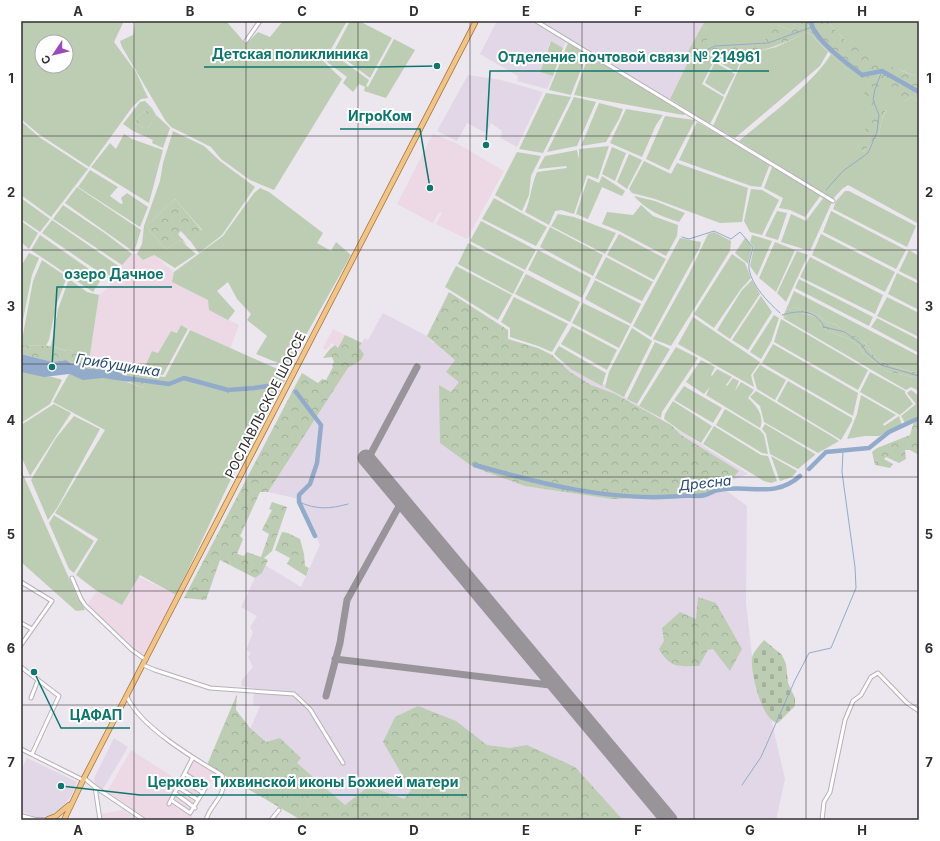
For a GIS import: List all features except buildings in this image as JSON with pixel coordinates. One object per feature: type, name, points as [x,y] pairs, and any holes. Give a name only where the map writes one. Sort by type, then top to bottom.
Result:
[{"type":"main road","name":"РОСЛАВЛЬСКОЕ ШОССЕ","points":[[64,820],[73,798],[127,697],[476,21]]},
{"type":"main road","name":"РОСЛАВЛЬСКОЕ ШОССЕ","points":[[46,820],[63,811],[73,798]]},
{"type":"main road","points":[[22,818],[46,820]]},
{"type":"street","points":[[246,41],[260,21]]},
{"type":"street","points":[[536,21],[833,201]]},
{"type":"street","points":[[72,578],[85,605],[132,650],[146,660]]},
{"type":"street","points":[[21,582],[52,601],[21,645]]},
{"type":"street","points":[[21,623],[32,629]]},
{"type":"street","points":[[143,664],[155,670],[210,688],[294,694],[310,709],[344,763]]},
{"type":"street","points":[[21,667],[59,696],[32,754]]},
{"type":"street","points":[[822,820],[824,802],[830,792],[845,720],[853,701],[861,695],[871,677],[878,673],[903,698],[919,711]]},
{"type":"street","points":[[31,698],[38,680]]},
{"type":"street","points":[[127,697],[133,709],[143,720],[193,758],[222,775],[224,783],[223,792],[206,820]]},
{"type":"street","points":[[21,749],[83,779],[144,820]]},
{"type":"street","points":[[185,774],[206,787],[195,808],[190,813],[170,802],[193,758]]},
{"type":"street","points":[[182,779],[203,793]]},
{"type":"street","points":[[95,787],[100,820]]},
{"type":"street","points":[[178,787],[198,800]]},
{"type":"street","points":[[175,793],[195,808]]},
{"type":"street","points":[[271,820],[279,810]]},
{"type":"shaded area","points":[[497,21],[530,21],[566,42],[563,48],[550,41],[540,72],[553,76],[547,89],[517,81],[518,76],[480,54]]},
{"type":"shaded area","points":[[541,21],[705,21],[686,56],[690,58],[670,99]]},
{"type":"shaded area","points":[[468,75],[501,80],[543,92],[517,147],[501,138],[502,131],[491,123],[486,133],[467,123],[457,141],[437,131]]},
{"type":"shaded area","points":[[433,134],[458,144],[504,171],[467,239],[436,224],[442,213],[439,212],[433,223],[397,204]]},
{"type":"shaded area","points":[[132,254],[137,254],[143,260],[154,255],[174,272],[172,282],[209,300],[210,310],[239,325],[230,349],[181,325],[177,333],[171,331],[158,353],[152,351],[142,373],[122,364],[89,361],[99,295],[108,288],[122,265]]},
{"type":"shaded area","points":[[383,313],[427,336],[432,342],[439,344],[548,355],[613,389],[748,474],[719,485],[747,506],[746,603],[752,656],[759,667],[785,779],[776,820],[311,820],[248,734],[260,706],[253,705],[254,688],[241,686],[242,680],[253,667],[248,657],[251,653],[246,650],[253,632],[250,627],[257,616],[241,607],[255,578],[262,573],[265,565],[301,587],[320,545],[299,499],[268,492],[348,368],[361,360],[364,354],[359,347],[365,338],[368,340]]},
{"type":"shaded area","points":[[333,329],[345,335],[338,348],[332,343],[326,350],[323,348]]},
{"type":"shaded area","points":[[139,577],[176,595],[145,655],[139,656],[86,606],[97,591],[122,605]]},
{"type":"shaded area","points":[[114,738],[128,747],[103,789],[95,785],[94,778]]},
{"type":"shaded area","points":[[131,750],[179,781],[192,759],[215,774],[191,816],[195,820],[149,820],[107,792]]},
{"type":"shaded area","points":[[27,758],[77,782],[71,796],[58,813],[39,818],[21,811],[21,770]]},
{"type":"shaded area","points":[[124,810],[138,820],[102,820],[100,814]]},
{"type":"green space","points":[[21,21],[124,21],[114,42],[136,72],[148,98],[141,99],[133,106],[89,167],[40,135],[21,119]]},
{"type":"green space","points":[[131,21],[226,21],[246,44],[258,32],[270,37],[283,21],[347,21],[326,58],[322,60],[342,79],[274,190],[250,180],[221,159],[211,147],[171,127],[165,120],[122,47],[120,41],[133,35],[135,23]]},
{"type":"green space","points":[[350,21],[359,21],[392,38],[370,78],[334,51]]},
{"type":"green space","points":[[705,21],[796,21],[792,31],[778,25],[763,42],[707,44],[707,30],[702,26]]},
{"type":"green space","points":[[796,21],[827,21],[844,39],[902,71],[919,77],[919,102],[912,97],[903,102],[881,105],[886,109],[881,122],[879,136],[863,152],[858,146],[860,138],[847,70],[808,32],[781,44],[756,52],[730,56],[685,57],[702,26],[707,30],[708,44],[778,25],[792,31]]},
{"type":"green space","points":[[827,21],[919,21],[919,77],[873,60],[844,39]]},
{"type":"green space","points":[[808,32],[828,52],[820,66],[735,138],[713,126],[745,55],[776,47]]},
{"type":"green space","points":[[394,39],[415,50],[386,98],[364,91],[365,87],[359,84],[353,92],[343,83],[347,77],[327,62],[332,53],[369,80],[366,86],[368,87]]},
{"type":"green space","points":[[551,41],[563,48],[553,76],[540,72]]},
{"type":"green space","points":[[568,43],[587,54],[571,95],[549,90]]},
{"type":"green space","points":[[699,51],[714,51],[716,57],[743,55],[736,72],[717,61],[713,63],[702,84],[724,97],[710,124],[670,99],[690,58],[697,56]]},
{"type":"green space","points":[[831,54],[856,80],[862,88],[869,104],[869,121],[858,146],[863,152],[879,136],[881,122],[886,110],[881,106],[877,109],[874,106],[876,96],[888,90],[900,90],[903,102],[912,97],[919,102],[919,224],[848,185],[833,199],[739,141],[802,88],[813,77]]},
{"type":"green space","points":[[589,55],[686,114],[683,115],[574,95]]},
{"type":"green space","points":[[716,63],[735,74],[724,95],[705,83],[714,64]]},
{"type":"green space","points":[[546,93],[571,97],[543,153],[519,149]]},
{"type":"green space","points":[[574,97],[596,102],[577,146],[547,152]]},
{"type":"green space","points":[[145,101],[152,108],[139,115],[135,123],[147,130],[156,115],[170,128],[163,148],[152,143],[153,140],[133,131],[123,124],[140,102]]},
{"type":"green space","points":[[599,103],[623,109],[606,142],[581,146]]},
{"type":"green space","points":[[152,108],[156,115],[147,130],[135,123],[139,115]]},
{"type":"green space","points":[[626,109],[663,115],[656,125],[642,157],[610,143]]},
{"type":"green space","points":[[665,116],[695,120],[669,170],[646,159]]},
{"type":"green space","points":[[21,121],[39,137],[88,169],[51,217],[21,195]]},
{"type":"green space","points":[[697,122],[770,164],[761,187],[751,186],[679,160]]},
{"type":"green space","points":[[173,131],[204,146],[220,161],[255,187],[222,235],[199,253],[191,242],[202,230],[175,199],[146,226],[166,250],[180,240],[196,254],[175,268],[154,255],[143,260],[137,254],[142,244],[144,226],[160,181],[163,163]]},
{"type":"green space","points":[[124,134],[132,139],[163,150],[149,203],[91,167],[110,143],[116,149]]},
{"type":"green space","points":[[609,146],[598,179],[587,175],[574,214],[561,210],[555,211],[549,225],[525,212],[537,172],[567,168],[566,166],[538,169],[545,156],[577,150],[579,159],[579,149]]},
{"type":"green space","points":[[612,147],[626,153],[615,181],[602,174]]},
{"type":"green space","points":[[517,152],[541,156],[531,176],[529,195],[522,211],[495,195]]},
{"type":"green space","points":[[629,154],[642,160],[627,189],[617,182]]},
{"type":"green space","points":[[644,161],[671,174],[677,163],[748,188],[742,222],[720,223],[655,199],[632,193],[629,189]]},
{"type":"green space","points":[[772,167],[821,195],[805,217],[790,210],[779,208],[783,198],[764,188]]},
{"type":"green space","points":[[90,170],[118,187],[110,196],[121,204],[123,203],[121,198],[127,193],[148,207],[140,227],[78,187]]},
{"type":"green space","points":[[602,176],[625,191],[622,196],[602,187],[588,219],[576,214],[588,178],[599,183]]},
{"type":"green space","points":[[77,187],[141,230],[134,252],[65,203]]},
{"type":"green space","points":[[260,188],[269,192],[323,233],[317,243],[331,251],[336,242],[351,255],[288,367],[256,354],[267,336],[247,320],[251,314],[237,299],[228,282],[217,291],[235,311],[228,320],[209,310],[208,300],[172,282],[174,272],[223,236],[254,193]]},
{"type":"green space","points":[[751,189],[762,190],[779,200],[762,235],[750,232],[744,221]]},
{"type":"green space","points":[[845,191],[849,191],[916,226],[907,247],[833,209],[836,201]]},
{"type":"green space","points":[[634,196],[655,201],[685,213],[679,222],[673,220],[649,209]]},
{"type":"green space","points":[[824,197],[832,202],[810,251],[781,242],[791,214],[806,221]]},
{"type":"green space","points":[[21,198],[50,219],[40,232],[21,219]]},
{"type":"green space","points":[[494,198],[547,227],[536,246],[482,219]]},
{"type":"green space","points":[[175,199],[202,231],[191,242],[181,231],[178,234],[187,245],[180,240],[166,250],[146,226]]},
{"type":"green space","points":[[63,205],[106,234],[132,254],[122,265],[53,219]]},
{"type":"green space","points":[[641,205],[653,216],[678,225],[677,236],[666,256],[619,231],[602,224],[607,212],[633,215]]},
{"type":"green space","points":[[777,211],[787,213],[778,240],[765,236]]},
{"type":"green space","points":[[831,211],[906,250],[896,269],[823,232]]},
{"type":"green space","points":[[558,214],[574,217],[616,233],[605,254],[551,226]]},
{"type":"green space","points":[[52,220],[120,267],[112,281],[42,233]]},
{"type":"green space","points":[[21,221],[38,233],[29,249],[21,242]]},
{"type":"green space","points":[[481,221],[536,250],[525,270],[470,241]]},
{"type":"green space","points":[[550,227],[603,255],[593,276],[540,247]]},
{"type":"green space","points":[[714,232],[731,241],[730,251],[671,346],[653,339],[689,274],[708,234]]},
{"type":"green space","points":[[619,234],[666,259],[654,280],[607,255]]},
{"type":"green space","points":[[821,234],[895,272],[885,292],[812,255]]},
{"type":"green space","points":[[40,235],[102,278],[93,292],[31,250]]},
{"type":"green space","points":[[752,235],[772,241],[757,276],[750,266],[754,247],[750,242]]},
{"type":"green space","points":[[680,238],[701,242],[700,247],[651,337],[633,326]]},
{"type":"green space","points":[[745,238],[752,247],[748,264],[735,253]]},
{"type":"green space","points":[[775,242],[795,250],[776,292],[759,278]]},
{"type":"green space","points":[[468,243],[524,272],[513,294],[458,264]]},
{"type":"green space","points":[[538,250],[591,278],[582,298],[528,270]]},
{"type":"green space","points":[[909,250],[919,256],[919,281],[899,271]]},
{"type":"green space","points":[[797,251],[808,255],[786,302],[777,293]]},
{"type":"green space","points":[[29,253],[39,258],[32,275],[21,330],[21,266]]},
{"type":"green space","points":[[732,254],[745,263],[751,278],[741,289],[714,328],[694,314]]},
{"type":"green space","points":[[606,257],[653,282],[642,301],[595,278]]},
{"type":"green space","points":[[810,257],[883,295],[875,314],[800,277]]},
{"type":"green space","points":[[42,260],[67,277],[56,306],[49,340],[46,346],[21,345],[33,281]]},
{"type":"green space","points":[[456,266],[512,295],[498,320],[445,287]]},
{"type":"green space","points":[[897,273],[919,284],[919,310],[888,294]]},
{"type":"green space","points":[[526,274],[580,302],[570,322],[515,294]]},
{"type":"green space","points":[[69,279],[87,292],[99,295],[89,361],[68,349],[67,351],[51,346],[58,309]]},
{"type":"green space","points":[[799,279],[873,317],[869,326],[795,288]]},
{"type":"green space","points":[[595,280],[641,304],[631,324],[585,299]]},
{"type":"green space","points":[[752,280],[760,294],[730,339],[717,330],[742,290]]},
{"type":"green space","points":[[794,291],[919,356],[919,373],[882,361],[856,337],[836,324],[826,322],[818,315],[794,307],[785,312]]},
{"type":"green space","points":[[449,292],[508,330],[508,339],[538,348],[552,355],[570,372],[591,385],[615,394],[671,425],[681,435],[739,471],[721,491],[686,496],[612,499],[525,486],[473,467],[440,443],[439,385],[451,392],[459,382],[446,372],[455,360],[427,336]]},
{"type":"green space","points":[[761,296],[772,312],[748,350],[732,340]]},
{"type":"green space","points":[[514,297],[568,324],[552,352],[510,337],[510,328],[501,322]]},
{"type":"green space","points":[[887,297],[919,313],[919,337],[877,316]]},
{"type":"green space","points":[[583,303],[630,326],[619,348],[572,323]]},
{"type":"green space","points":[[794,307],[818,315],[826,322],[836,324],[859,338],[877,358],[894,366],[919,373],[919,378],[888,372],[863,353],[859,346],[851,340],[821,328],[820,320],[810,315],[801,314],[783,317],[785,312]]},
{"type":"green space","points":[[793,313],[804,313],[817,318],[820,320],[821,328],[851,340],[859,346],[863,353],[888,372],[919,378],[919,391],[911,387],[906,390],[783,318]]},
{"type":"green space","points":[[774,315],[779,318],[771,342],[761,359],[750,352]]},
{"type":"green space","points":[[693,317],[760,362],[751,375],[754,387],[678,344]]},
{"type":"green space","points":[[877,318],[919,340],[919,353],[871,327]]},
{"type":"green space","points":[[781,319],[868,370],[858,390],[774,342]]},
{"type":"green space","points":[[181,325],[188,329],[163,375],[142,373],[152,351],[158,353],[171,331],[177,333]]},
{"type":"green space","points":[[572,326],[617,350],[607,370],[561,344]]},
{"type":"green space","points":[[632,328],[652,341],[624,397],[605,387],[609,372]]},
{"type":"green space","points":[[190,330],[282,371],[287,377],[230,481],[176,595],[140,575],[122,605],[97,591],[76,575],[98,539],[55,513],[105,430],[53,402],[69,374],[83,378],[113,379],[143,388],[147,375],[165,377]]},
{"type":"green space","points":[[345,335],[362,343],[359,347],[364,354],[361,360],[348,368],[268,492],[260,492],[240,536],[243,539],[237,554],[244,556],[247,552],[261,557],[269,534],[262,530],[272,510],[269,509],[272,502],[287,507],[272,551],[264,558],[268,560],[262,573],[255,578],[220,560],[206,600],[184,598],[302,373],[318,383],[322,379],[326,380],[334,362],[332,357],[323,358],[335,345],[338,348]]},
{"type":"green space","points":[[655,342],[670,349],[637,404],[627,399]]},
{"type":"green space","points":[[773,344],[858,393],[853,416],[762,363]]},
{"type":"green space","points":[[21,345],[51,346],[66,351],[68,349],[89,361],[122,364],[147,375],[143,388],[129,382],[129,378],[118,372],[108,369],[96,371],[80,367],[66,360],[53,362],[21,354]]},
{"type":"green space","points":[[559,346],[606,373],[602,386],[571,369],[554,354]]},
{"type":"green space","points":[[676,347],[698,358],[662,412],[661,418],[639,406]]},
{"type":"green space","points":[[701,360],[715,367],[711,375],[712,376],[717,369],[732,377],[726,385],[727,386],[733,378],[739,381],[735,391],[741,382],[754,390],[748,398],[757,407],[761,415],[760,428],[706,395],[710,387],[704,394],[686,382]]},
{"type":"green space","points":[[760,365],[786,380],[775,400],[757,389],[753,375]]},
{"type":"green space","points":[[21,372],[48,376],[62,380],[50,404],[21,423]]},
{"type":"green space","points":[[870,372],[905,391],[913,404],[900,415],[860,392]]},
{"type":"green space","points":[[788,381],[852,418],[852,421],[841,440],[777,401]]},
{"type":"green space","points":[[684,386],[722,408],[713,423],[674,400]]},
{"type":"green space","points":[[911,390],[919,396],[919,415],[905,423],[901,416],[916,404],[907,393]]},
{"type":"green space","points":[[756,391],[839,441],[818,453],[764,422],[760,406],[750,397]]},
{"type":"green space","points":[[861,395],[896,415],[883,424],[884,426],[899,416],[902,425],[879,436],[865,436],[847,439],[857,414]]},
{"type":"green space","points":[[673,401],[712,426],[701,443],[664,419],[665,414]]},
{"type":"green space","points":[[54,404],[71,413],[30,476],[21,456],[21,425]]},
{"type":"green space","points":[[725,409],[760,430],[764,435],[768,454],[762,453],[716,425]]},
{"type":"green space","points":[[919,415],[919,455],[910,450],[905,450],[906,459],[899,463],[886,457],[884,459],[893,464],[890,468],[875,465],[872,452],[877,448],[910,435],[915,418]]},
{"type":"green space","points":[[74,416],[100,429],[57,508],[48,520],[31,480],[56,438]]},
{"type":"green space","points":[[765,424],[815,455],[798,469],[770,454],[766,434],[762,429]]},
{"type":"green space","points":[[714,426],[761,455],[768,456],[777,481],[771,483],[764,481],[703,444]]},
{"type":"green space","points":[[771,456],[797,471],[792,477],[780,481]]},
{"type":"green space","points":[[21,470],[77,596],[85,610],[76,611],[21,562]]},
{"type":"green space","points":[[54,515],[94,541],[74,573],[69,569],[49,523]]},
{"type":"green space","points":[[282,532],[288,533],[300,539],[304,554],[305,566],[309,568],[306,576],[287,564],[290,558],[275,550]]},
{"type":"green space","points":[[698,597],[716,603],[742,649],[730,671],[713,649],[708,650],[699,666],[680,666],[667,660],[659,649],[664,641],[662,628],[680,612],[696,619]]},
{"type":"green space","points":[[764,640],[782,655],[786,664],[788,683],[795,698],[795,706],[778,723],[772,720],[762,705],[753,674],[752,658]]},
{"type":"green space","points":[[237,694],[236,710],[250,728],[266,742],[280,738],[301,758],[297,763],[345,805],[369,786],[404,799],[411,790],[383,742],[395,717],[418,706],[456,721],[487,745],[510,748],[527,745],[575,767],[623,820],[301,820],[207,765]]},
{"type":"water","points":[[21,354],[53,362],[66,360],[72,364],[79,364],[88,369],[114,370],[129,378],[129,382],[103,378],[83,380],[69,374],[44,377],[21,372]]},
{"type":"waterway","name":"Дресна","points":[[811,21],[817,35],[824,43],[862,75],[882,71],[919,92]]},
{"type":"waterway","points":[[700,53],[715,46],[768,43],[812,27]]},
{"type":"waterway","points":[[826,190],[843,171],[868,153],[877,132],[879,115],[873,100],[875,89],[882,71]]},
{"type":"waterway","points":[[682,237],[689,239],[714,231],[731,239],[740,232],[753,247],[749,267],[753,282],[766,299],[780,313]]},
{"type":"waterway","points":[[782,315],[794,312],[806,312],[811,314],[816,317],[824,327],[845,332],[861,344],[867,353],[881,365],[919,376]]},
{"type":"waterway","name":"Грибущинка","points":[[125,378],[169,384],[184,378],[228,390],[281,384]]},
{"type":"waterway","name":"Грибущинка","points":[[296,392],[321,425],[317,463],[310,484],[299,495],[299,502],[315,536]]},
{"type":"waterway","name":"Дресна","points":[[809,469],[826,452],[869,448],[889,432],[919,418]]},
{"type":"waterway","points":[[742,785],[761,757],[795,680],[809,653],[831,648],[856,588],[855,567],[842,472],[843,451]]},
{"type":"waterway","name":"Дресна","points":[[475,465],[525,479],[577,490],[603,494],[655,497],[699,496],[717,490],[730,489],[771,489],[790,483],[800,476]]},
{"type":"waterway","points":[[299,502],[306,505],[324,508],[348,504]]},
{"type":"taxiway","points":[[368,459],[417,367]]},
{"type":"taxiway","points":[[326,696],[340,643],[347,600],[402,501]]},
{"type":"taxiway","points":[[335,659],[558,686]]},
{"type":"runway","points":[[366,458],[669,820]]},
{"type":"place","name":"Детская поликлиника","points":[[437,66]]},
{"type":"place","name":"Отделение почтовой связи № 214961","points":[[486,145]]},
{"type":"place","name":"ИгроКом","points":[[430,188]]},
{"type":"place","name":"озеро Дачное","points":[[52,367]]},
{"type":"place","name":"ЦАФАП","points":[[34,672]]},
{"type":"place","name":"Церковь Тихвинской иконы Божией матери","points":[[61,786]]}]
